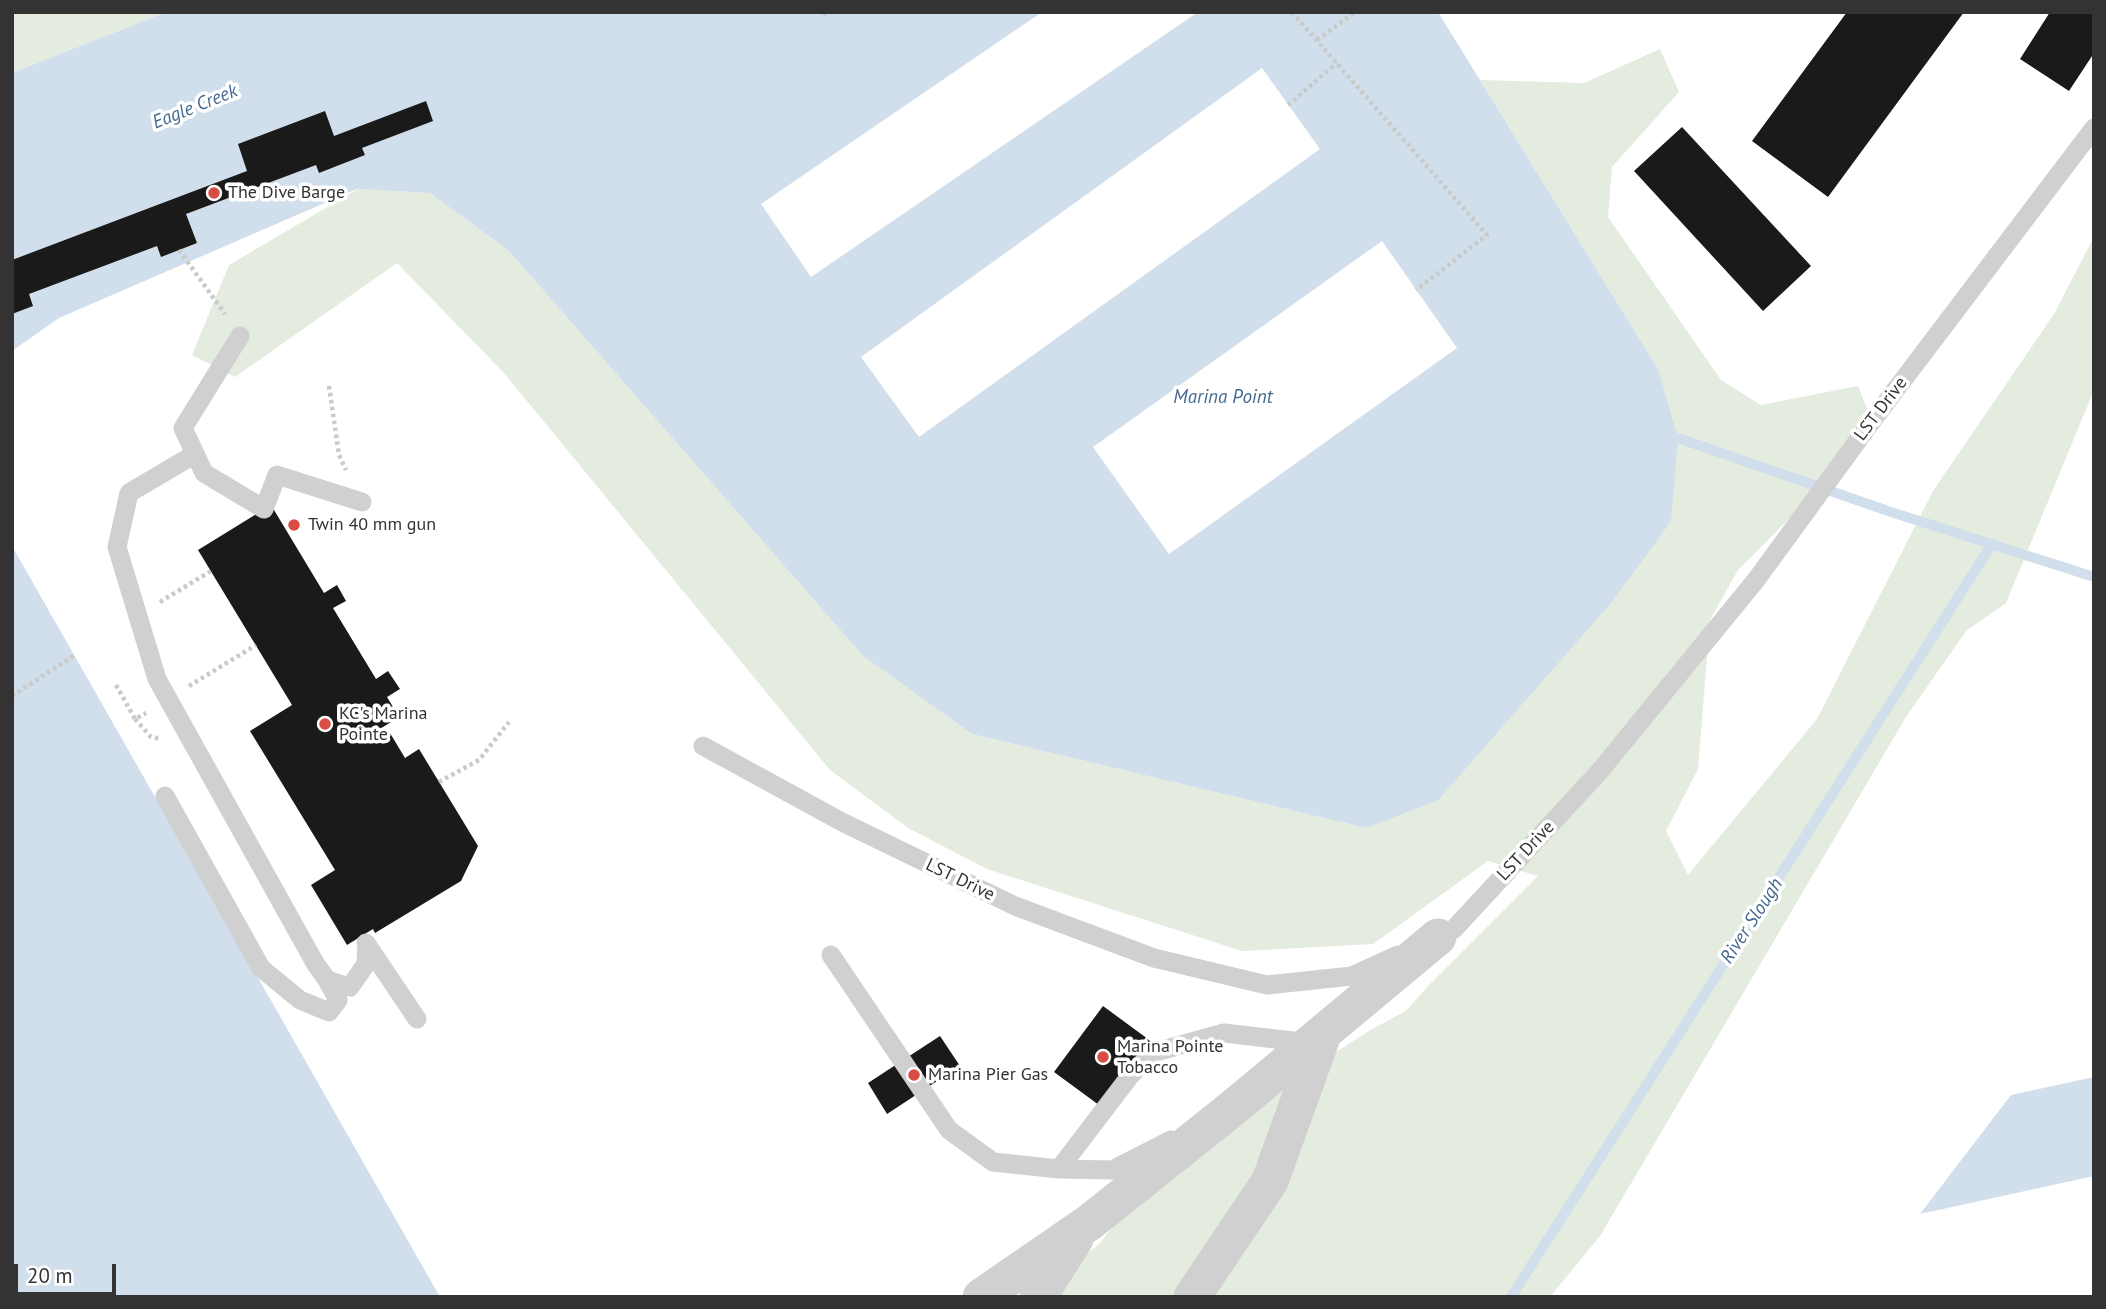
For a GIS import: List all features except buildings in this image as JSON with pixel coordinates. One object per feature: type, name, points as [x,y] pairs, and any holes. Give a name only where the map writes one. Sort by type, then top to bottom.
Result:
[{"type":"street","points":[[981,1297],[1083,1226],[1234,1107],[1438,937]]},
{"type":"street","points":[[1192,1297],[1270,1181],[1318,1037]]},
{"type":"street","points":[[1038,1297],[1083,1226]]},
{"type":"lane","name":"LST Drive","points":[[703,746],[842,822],[1015,906],[1154,958],[1267,985],[1352,976],[1454,929],[1599,772],[1738,601],[2094,128]]},
{"type":"lane","points":[[240,336],[183,428],[204,474],[264,509],[277,475],[362,502]]},
{"type":"lane","points":[[164,796],[261,968],[300,1000],[329,1012],[338,1000],[157,679],[117,547],[129,493],[195,454]]},
{"type":"lane","points":[[327,980],[349,987],[366,964],[364,940],[417,1019]]},
{"type":"lane","points":[[831,955],[949,1130],[993,1162],[1059,1169],[1112,1170],[1234,1107]]},
{"type":"lane","points":[[1059,1169],[1130,1076],[1152,1053],[1224,1033],[1318,1037]]},
{"type":"path","points":[[1292,12],[1487,235],[1416,290]]},
{"type":"path","points":[[1317,40],[1355,12]]},
{"type":"path","points":[[1288,105],[1337,63]]},
{"type":"path","points":[[178,250],[240,336]]},
{"type":"path","points":[[329,386],[339,455],[362,502]]},
{"type":"path","points":[[208,674],[256,645]]},
{"type":"path","points":[[12,696],[75,655]]},
{"type":"path","points":[[439,782],[479,760],[509,722]]},
{"type":"shaded area","points":[[12,12],[166,12],[12,73]]},
{"type":"shaded area","points":[[1660,49],[1679,92],[1612,167],[1608,217],[1721,380],[1761,405],[1858,386],[1876,431],[1738,570],[1710,620],[1698,769],[1666,831],[1688,875],[1817,719],[1933,491],[2054,314],[2094,237],[2094,390],[2006,603],[1966,631],[1906,717],[1600,1236],[1550,1297],[1028,1297],[1045,1287],[1099,1244],[1151,1180],[1181,1151],[1369,1031],[1407,1010],[1538,876],[1488,861],[1373,944],[1242,951],[987,869],[908,828],[830,770],[504,373],[397,263],[235,377],[192,355],[229,265],[358,189],[430,193],[509,251],[863,656],[972,734],[1366,828],[1658,369],[1480,80],[1584,83]]},
{"type":"water","name":"Marina Point","points":[[166,12],[1438,12],[1658,369],[1678,438],[1671,521],[1611,603],[1438,800],[1366,828],[972,734],[863,656],[509,251],[430,193],[357,189],[59,318],[12,351],[12,73]]},
{"type":"water","points":[[12,546],[440,1297],[12,1297]]},
{"type":"water","points":[[2094,1077],[2094,1176],[1920,1214],[2011,1095]]},
{"type":"pier","points":[[1042,12],[1198,12],[811,277],[761,204]]},
{"type":"pier","points":[[1262,68],[1320,149],[919,437],[861,357]]},
{"type":"pier","points":[[1382,241],[1457,348],[1169,554],[1093,447]]},
{"type":"pier","points":[[51,607],[102,694],[99,696],[48,609]]},
{"type":"waterway","points":[[1678,438],[1891,512],[2094,577]]},
{"type":"waterway","name":"River Slough","points":[[1511,1297],[1992,544]]},
{"type":"place","name":"The Dive Barge","points":[[214,193]]},
{"type":"place","name":"Twin 40 mm gun","points":[[294,525]]},
{"type":"place","name":"KC's Marina Pointe","points":[[325,724]]},
{"type":"place","name":"Marina Pointe Tobacco","points":[[1103,1057]]},
{"type":"place","name":"Marina Pier Gas","points":[[914,1075]]},
{"type":"water label","name":"Eagle Creek","points":[[195,107]]}]
